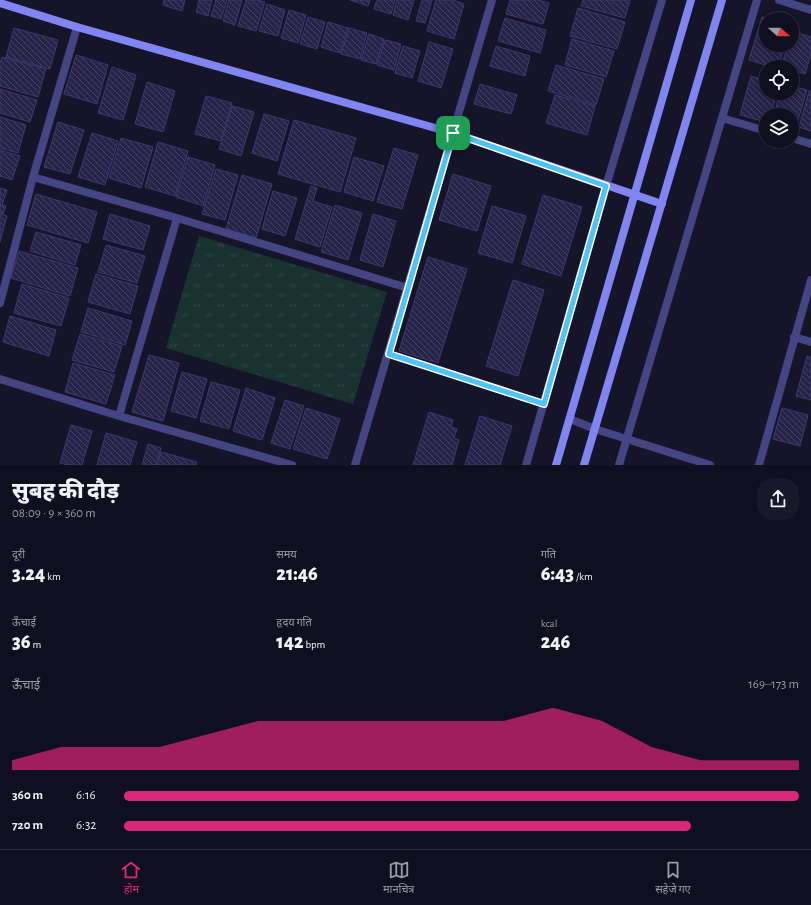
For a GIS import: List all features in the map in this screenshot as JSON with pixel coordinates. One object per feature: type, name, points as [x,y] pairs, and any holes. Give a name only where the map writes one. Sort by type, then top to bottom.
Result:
[{"type":"street","points":[[355,465],[389,354],[490,0]]},
{"type":"street","points":[[526,465],[606,186],[662,0]]},
{"type":"street","points":[[556,465],[691,0]]},
{"type":"street","points":[[584,465],[722,0]]},
{"type":"street","points":[[619,465],[757,0]]},
{"type":"street","points":[[779,0],[811,10]]},
{"type":"street","points":[[0,3],[14,4],[77,27],[453,133],[662,204]]},
{"type":"street","points":[[0,303],[33,177],[77,27]]},
{"type":"street","points":[[722,118],[759,129]]},
{"type":"street","points":[[799,140],[811,144]]},
{"type":"street","points":[[33,177],[177,218],[408,288]]},
{"type":"street","points":[[119,416],[177,218]]},
{"type":"street","points":[[759,465],[811,280]]},
{"type":"street","points":[[794,337],[811,342]]},
{"type":"street","points":[[389,354],[544,404]]},
{"type":"street","points":[[0,379],[119,416],[292,465]]},
{"type":"street","points":[[570,419],[627,440],[710,465]]},
{"type":"green space","points":[[199,236],[387,292],[353,404],[166,348]]},
{"type":"building","points":[[164,0],[185,0],[182,11],[163,5]]},
{"type":"building","points":[[199,0],[212,0],[208,16],[196,12]]},
{"type":"building","points":[[216,0],[227,0],[221,19],[211,16]]},
{"type":"building","points":[[229,0],[242,0],[235,25],[223,21]]},
{"type":"building","points":[[246,0],[265,2],[256,31],[238,26]]},
{"type":"building","points":[[350,0],[370,0],[368,6]]},
{"type":"building","points":[[377,0],[395,0],[391,14],[374,9]]},
{"type":"building","points":[[397,0],[414,0],[408,20],[393,15]]},
{"type":"building","points":[[422,0],[432,0],[425,23],[416,21]]},
{"type":"building","points":[[436,0],[453,0],[464,4],[454,39],[427,31]]},
{"type":"building","points":[[510,0],[538,0],[549,3],[543,24],[506,14]]},
{"type":"building","points":[[583,0],[630,0],[625,18],[581,6]]},
{"type":"building","points":[[267,4],[285,10],[278,36],[259,31]]},
{"type":"building","points":[[578,8],[625,22],[617,49],[570,36]]},
{"type":"building","points":[[289,10],[306,15],[298,43],[281,38]]},
{"type":"building","points":[[308,17],[325,22],[317,49],[300,44]]},
{"type":"building","points":[[505,18],[546,30],[540,53],[498,41]]},
{"type":"building","points":[[328,22],[348,28],[340,53],[321,47]]},
{"type":"building","points":[[759,27],[759,52],[783,52],[780,60],[759,60],[759,63],[749,60]]},
{"type":"building","points":[[14,28],[58,40],[50,69],[6,57]]},
{"type":"building","points":[[349,28],[367,33],[360,59],[341,54]]},
{"type":"building","points":[[799,33],[811,37],[811,54],[805,74],[799,72],[799,60],[783,60],[786,52],[799,52]]},
{"type":"building","points":[[369,34],[384,39],[376,64],[361,60]]},
{"type":"building","points":[[572,39],[614,51],[606,77],[565,65]]},
{"type":"building","points":[[385,40],[401,44],[394,70],[377,65]]},
{"type":"building","points":[[429,42],[453,49],[441,88],[418,81]]},
{"type":"building","points":[[403,46],[420,51],[412,78],[395,73]]},
{"type":"building","points":[[496,46],[530,56],[525,76],[490,66]]},
{"type":"building","points":[[76,55],[108,65],[97,104],[64,94]]},
{"type":"building","points":[[2,57],[46,69],[38,97],[0,86],[0,64]]},
{"type":"building","points":[[556,65],[604,79],[596,105],[548,91]]},
{"type":"building","points":[[112,67],[136,75],[123,120],[98,113]]},
{"type":"building","points":[[751,76],[759,79],[759,100],[775,100],[773,108],[759,108],[759,120],[740,115]]},
{"type":"building","points":[[147,82],[175,91],[163,132],[135,124]]},
{"type":"building","points":[[480,84],[517,95],[511,114],[474,104]]},
{"type":"building","points":[[799,88],[807,90],[799,117],[799,108],[776,108],[778,100],[799,100]]},
{"type":"building","points":[[0,89],[37,100],[30,122],[0,113]]},
{"type":"building","points":[[809,91],[811,91],[811,131],[799,127]]},
{"type":"building","points":[[555,95],[595,106],[587,135],[546,123]]},
{"type":"building","points":[[206,96],[232,103],[221,141],[195,134]]},
{"type":"building","points":[[232,106],[254,112],[241,156],[219,149]]},
{"type":"building","points":[[264,114],[289,121],[277,161],[252,153]]},
{"type":"building","points":[[0,117],[26,125],[18,153],[0,148]]},
{"type":"building","points":[[294,120],[356,138],[340,192],[278,174]]},
{"type":"building","points":[[58,122],[84,130],[70,174],[44,167]]},
{"type":"building","points":[[92,133],[118,141],[105,185],[78,177]]},
{"type":"building","points":[[121,138],[153,147],[141,188],[109,178]]},
{"type":"building","points":[[158,142],[188,151],[175,196],[145,187]]},
{"type":"building","points":[[394,148],[418,155],[402,209],[377,202]]},
{"type":"building","points":[[0,150],[20,156],[12,180],[0,176]]},
{"type":"building","points":[[188,157],[215,165],[203,206],[176,197]]},
{"type":"building","points":[[354,157],[384,166],[373,201],[344,192]]},
{"type":"building","points":[[216,169],[238,175],[225,220],[202,214]]},
{"type":"building","points":[[453,174],[491,186],[477,231],[439,220]]},
{"type":"building","points":[[242,175],[272,184],[256,238],[226,229]]},
{"type":"building","points":[[311,186],[317,188],[313,201],[332,207],[320,247],[295,239]]},
{"type":"building","points":[[0,188],[7,190],[2,205],[6,206],[3,214],[0,213]]},
{"type":"building","points":[[273,191],[297,198],[285,236],[262,229]]},
{"type":"building","points":[[36,194],[97,212],[88,243],[27,225]]},
{"type":"building","points":[[543,195],[582,207],[561,276],[522,264]]},
{"type":"building","points":[[335,205],[362,213],[348,260],[321,252]]},
{"type":"building","points":[[492,206],[526,216],[512,263],[478,253]]},
{"type":"building","points":[[0,214],[7,216],[0,242]]},
{"type":"building","points":[[110,214],[150,226],[143,250],[103,239]]},
{"type":"building","points":[[373,214],[396,221],[383,267],[360,260]]},
{"type":"building","points":[[36,232],[81,245],[75,265],[30,251]]},
{"type":"building","points":[[106,245],[145,256],[137,283],[98,272]]},
{"type":"building","points":[[19,251],[78,268],[70,296],[11,278]]},
{"type":"building","points":[[428,257],[467,269],[438,363],[399,351]]},
{"type":"building","points":[[96,274],[138,286],[130,314],[88,302]]},
{"type":"building","points":[[513,280],[544,290],[518,376],[486,366]]},
{"type":"building","points":[[22,284],[69,298],[61,326],[14,313]]},
{"type":"building","points":[[88,308],[132,321],[125,345],[81,332]]},
{"type":"building","points":[[10,316],[56,330],[49,356],[3,342]]},
{"type":"building","points":[[80,334],[122,346],[114,372],[72,360]]},
{"type":"building","points":[[149,355],[179,363],[163,421],[132,412]]},
{"type":"building","points":[[807,356],[811,357],[811,400],[796,396]]},
{"type":"building","points":[[73,363],[115,375],[106,404],[65,392]]},
{"type":"building","points":[[182,372],[207,379],[196,418],[171,411]]},
{"type":"building","points":[[211,382],[240,390],[229,429],[200,421]]},
{"type":"building","points":[[246,388],[275,398],[262,440],[233,431]]},
{"type":"building","points":[[285,400],[304,406],[290,449],[271,443]]},
{"type":"building","points":[[306,408],[340,419],[327,459],[293,449]]},
{"type":"building","points":[[782,408],[808,415],[800,446],[773,439]]},
{"type":"building","points":[[429,412],[453,420],[451,427],[457,429],[454,438],[459,440],[452,465],[413,465]]},
{"type":"building","points":[[480,416],[512,426],[500,465],[465,465]]},
{"type":"building","points":[[71,425],[92,431],[82,465],[68,465],[60,463]]},
{"type":"building","points":[[106,433],[137,442],[130,465],[97,465]]},
{"type":"building","points":[[148,444],[161,448],[156,465],[142,465]]},
{"type":"building","points":[[161,452],[197,462],[196,465],[157,465]]},
{"type":"route","points":[[453,133],[606,186],[544,404],[389,354],[453,133]]}]
